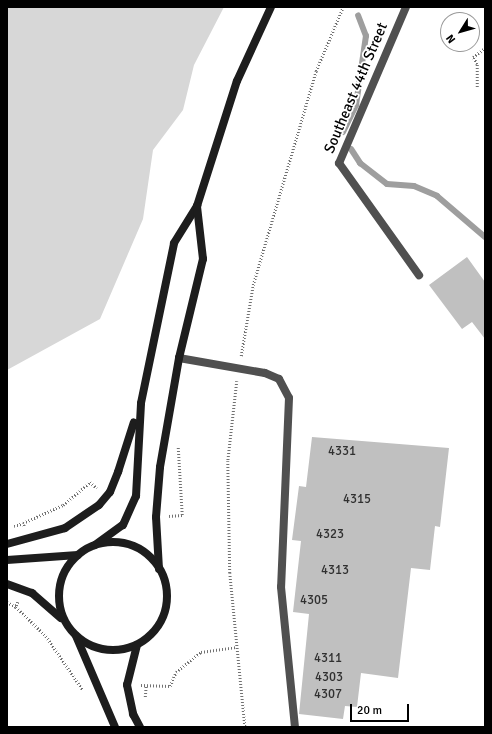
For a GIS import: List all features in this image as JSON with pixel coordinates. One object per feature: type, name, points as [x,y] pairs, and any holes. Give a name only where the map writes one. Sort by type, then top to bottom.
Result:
[{"type":"main road","points":[[7,544],[65,528],[99,505],[110,492],[141,403],[174,243],[197,206],[237,81],[271,7]]},
{"type":"main road","points":[[159,569],[157,493],[168,418],[179,358],[203,259],[197,206]]},
{"type":"main road","points":[[64,621],[58,593],[68,565],[78,555],[95,545],[122,525],[136,496],[141,403]]},
{"type":"main road","points":[[76,636],[105,650],[137,645],[151,635],[163,614],[166,585],[159,569],[150,557],[131,546],[109,542],[95,545]]},
{"type":"main road","points":[[7,560],[78,555]]},
{"type":"main road","points":[[7,584],[25,589],[42,600],[64,621],[76,636],[115,727]]},
{"type":"main road","points":[[137,645],[127,685],[140,727]]},
{"type":"lane","name":"Southeast 44th Street","points":[[406,7],[339,163],[419,275]]},
{"type":"lane","points":[[179,358],[264,372],[279,380],[288,398],[281,587],[296,727]]},
{"type":"path","points":[[477,87],[477,64],[473,57],[485,48]]},
{"type":"path","points":[[166,516],[182,515],[181,454],[168,418]]},
{"type":"path","points":[[26,533],[23,523],[63,505],[90,482],[98,489]]},
{"type":"path","points":[[7,602],[16,607],[46,636],[87,697]]},
{"type":"path","points":[[16,607],[19,602]]},
{"type":"path","points":[[142,685],[170,686],[176,672],[201,652],[236,647]]},
{"type":"path","points":[[145,700],[146,685]]},
{"type":"shaded area","points":[[7,7],[224,7],[194,65],[183,110],[153,150],[143,219],[100,319],[7,370]]},
{"type":"building","points":[[467,257],[485,282],[485,339],[472,322],[462,329],[429,285]]},
{"type":"building","points":[[312,437],[449,448],[440,527],[435,526],[430,570],[411,568],[398,678],[361,673],[357,707],[345,706],[343,719],[299,714],[309,614],[293,612],[301,541],[292,540],[299,486],[306,487]]},
{"type":"waterway","points":[[343,132],[356,105],[366,36],[358,15]]},
{"type":"waterway","points":[[351,149],[360,163],[387,184],[414,186],[437,196],[485,237]]}]
